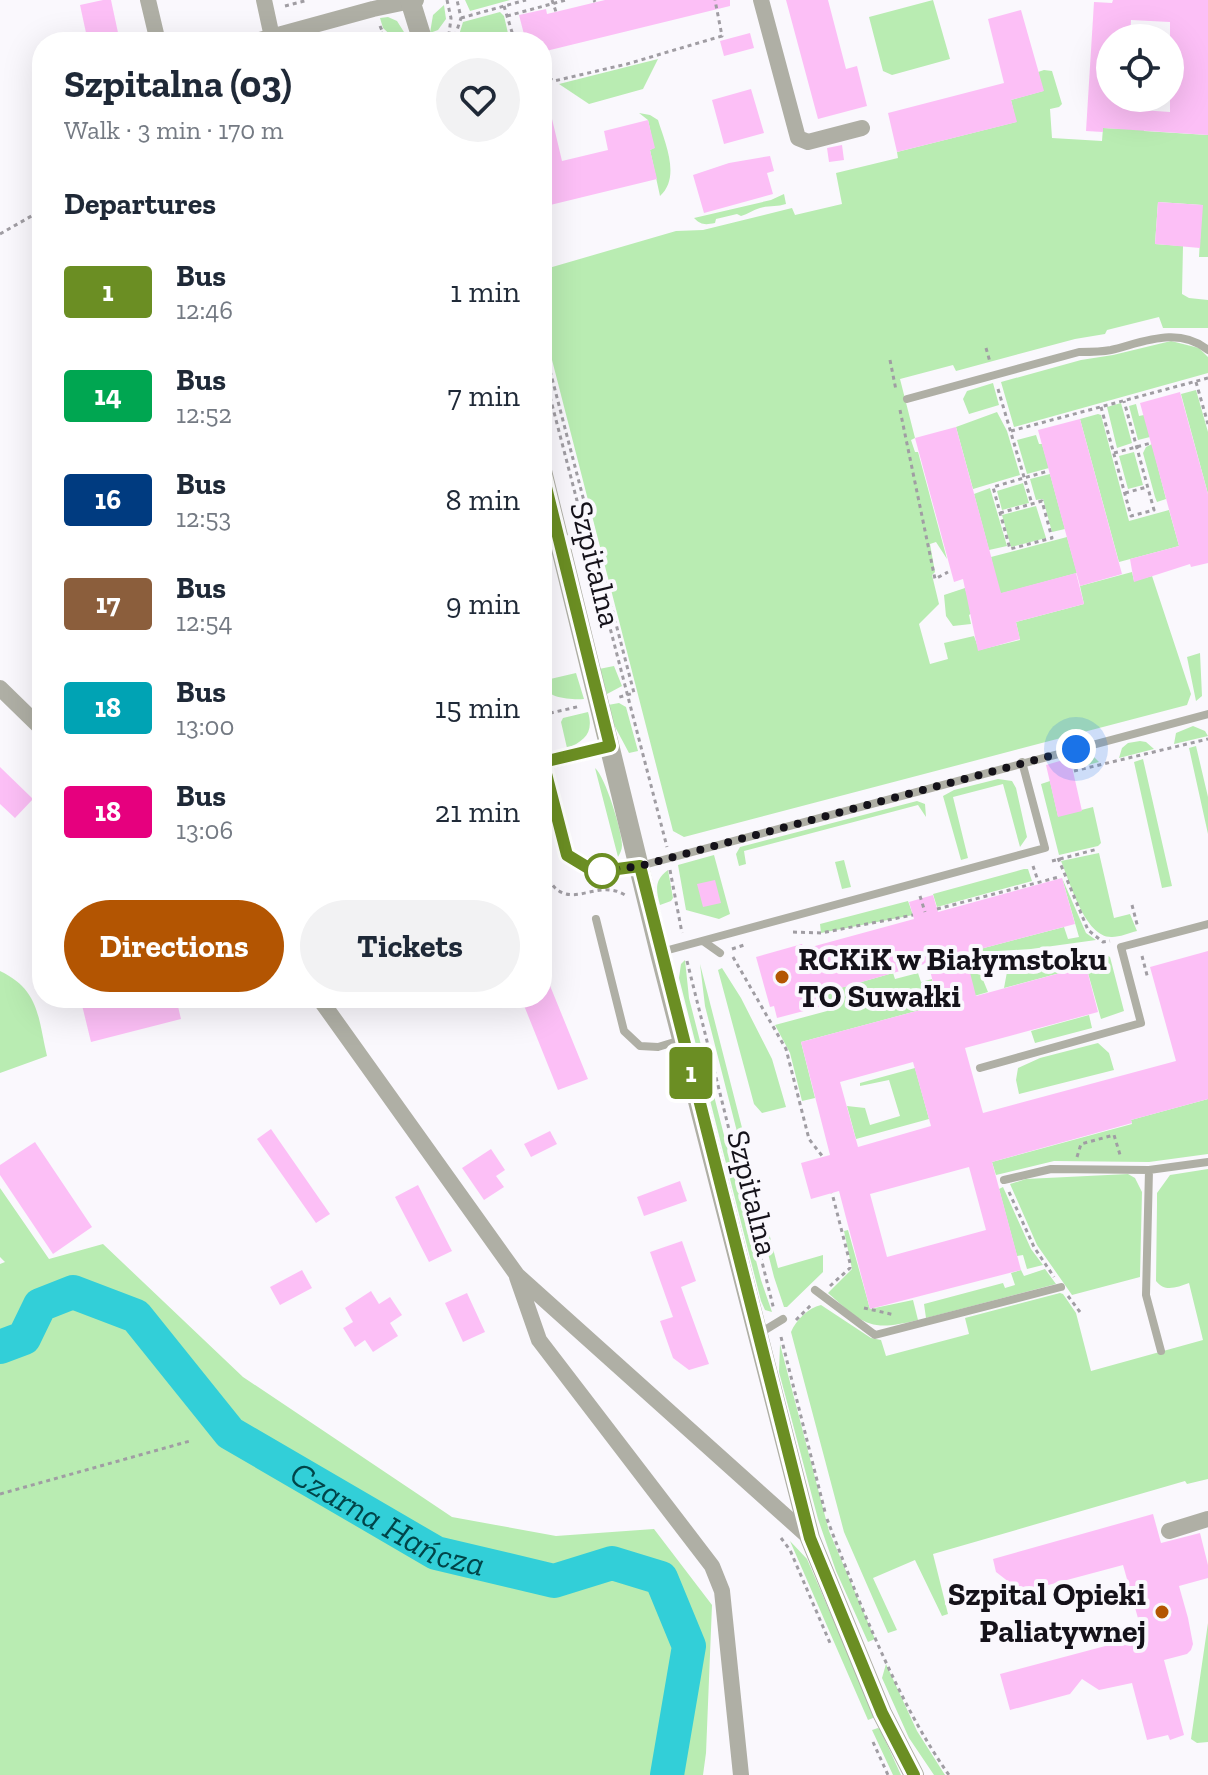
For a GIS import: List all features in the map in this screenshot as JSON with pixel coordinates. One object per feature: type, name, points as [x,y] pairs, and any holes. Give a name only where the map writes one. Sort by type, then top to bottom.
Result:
[{"type":"street","points":[[148,0],[156,32]]},
{"type":"street","points":[[761,0],[798,138],[808,142],[862,128]]},
{"type":"street","points":[[290,32],[412,1],[426,32]]},
{"type":"street","points":[[271,4],[272,32]]},
{"type":"street","name":"Szpitalna","points":[[552,512],[660,953],[810,1538],[882,1713],[914,1775]]},
{"type":"street","points":[[0,688],[32,719]]},
{"type":"street","points":[[552,760],[610,746]]},
{"type":"street","points":[[326,1008],[517,1275],[810,1538]]},
{"type":"street","points":[[517,1275],[539,1340],[712,1566],[722,1591],[741,1775]]},
{"type":"street","points":[[1169,1531],[1208,1519]]},
{"type":"lane","points":[[903,401],[1079,352],[1106,351],[1162,337],[1178,336],[1196,341],[1208,350]]},
{"type":"lane","points":[[552,797],[567,855],[595,872],[668,859],[1208,714]]},
{"type":"lane","points":[[660,953],[1045,848],[1022,762]]},
{"type":"lane","points":[[596,919],[624,1031],[640,1046],[658,1047],[683,1039]]},
{"type":"lane","points":[[980,1068],[1141,1023],[1121,947],[1208,924]]},
{"type":"lane","points":[[703,941],[725,952]]},
{"type":"lane","points":[[1004,1180],[1051,1169],[1149,1170],[1208,1162]]},
{"type":"lane","points":[[1149,1170],[1146,1295],[1161,1351]]},
{"type":"lane","points":[[818,1293],[875,1335],[1061,1287]]},
{"type":"lane","points":[[759,1334],[780,1321]]},
{"type":"path","points":[[271,4],[308,0]]},
{"type":"path","points":[[447,0],[451,18],[449,32]]},
{"type":"path","points":[[456,32],[461,18],[457,0]]},
{"type":"path","points":[[461,18],[526,0]]},
{"type":"path","points":[[507,16],[566,0]]},
{"type":"path","points":[[552,80],[627,64],[722,36],[715,0]]},
{"type":"path","points":[[552,2],[556,12]]},
{"type":"path","points":[[504,6],[512,32]]},
{"type":"path","points":[[0,234],[32,216]]},
{"type":"path","points":[[986,348],[1032,504]]},
{"type":"path","points":[[890,360],[896,389]]},
{"type":"path","points":[[552,378],[634,693],[552,712]]},
{"type":"path","points":[[1011,431],[1208,378]]},
{"type":"path","points":[[1196,382],[1208,424]]},
{"type":"path","points":[[903,401],[935,579],[948,572]]},
{"type":"path","points":[[1101,407],[1131,516],[1154,510],[1124,401]]},
{"type":"path","points":[[552,405],[668,859],[684,946],[827,1518],[847,1571],[915,1721],[949,1775]]},
{"type":"path","points":[[1114,453],[1151,443]]},
{"type":"path","points":[[1000,513],[1042,501],[1052,538],[1010,549],[1000,513],[993,487],[1048,471]]},
{"type":"path","points":[[1125,493],[1147,487]]},
{"type":"path","points":[[1074,771],[1208,739]]},
{"type":"path","points":[[1058,859],[1088,930],[1103,942],[1115,940]]},
{"type":"path","points":[[1033,866],[1038,883]]},
{"type":"path","points":[[937,909],[1059,877]]},
{"type":"path","points":[[552,882],[561,893],[571,897],[611,888],[628,896]]},
{"type":"path","points":[[920,896],[925,912]]},
{"type":"path","points":[[1132,905],[1140,933]]},
{"type":"path","points":[[789,931],[821,933],[913,915]]},
{"type":"path","points":[[725,952],[786,1049],[809,1139],[823,1157]]},
{"type":"path","points":[[1146,953],[1142,955],[1148,979]]},
{"type":"path","points":[[1075,1169],[1081,1144],[1114,1135],[1116,1141]]},
{"type":"path","points":[[1004,1180],[1034,1247],[1080,1312]]},
{"type":"path","points":[[792,1325],[818,1293],[850,1268],[832,1193]]},
{"type":"path","points":[[852,1304],[900,1316]]},
{"type":"path","points":[[0,1494],[190,1441]]},
{"type":"path","points":[[780,1537],[790,1550],[831,1645]]},
{"type":"path","points":[[872,1739],[888,1775]]},
{"type":"green space","points":[[465,0],[510,0],[470,11]]},
{"type":"green space","points":[[933,0],[950,59],[892,75],[883,71],[869,17]]},
{"type":"green space","points":[[444,5],[446,19],[438,30],[430,32],[433,15]]},
{"type":"green space","points":[[500,12],[508,32],[460,32],[463,22]]},
{"type":"green space","points":[[380,18],[397,21],[404,32],[387,32]]},
{"type":"green space","points":[[658,59],[643,89],[589,104],[559,84]]},
{"type":"green space","points":[[1052,71],[1062,104],[1050,109],[1052,138],[1102,141],[1103,128],[1124,129],[1144,124],[1144,131],[1208,135],[1208,257],[1199,257],[1202,205],[1158,202],[1155,244],[1183,246],[1182,294],[1208,300],[1208,328],[1163,328],[1159,317],[1107,330],[1105,334],[956,371],[953,365],[900,379],[915,438],[911,440],[915,452],[918,452],[947,559],[936,542],[930,544],[935,572],[932,575],[939,604],[919,624],[930,664],[948,659],[944,643],[974,636],[979,650],[1020,640],[1016,622],[1084,604],[1080,586],[1132,572],[1134,581],[1152,576],[1191,694],[1187,705],[684,837],[673,831],[552,360],[552,267],[676,231],[703,230],[792,208],[795,215],[842,204],[836,173],[898,158],[897,152],[1016,122],[1011,100],[1043,91],[1038,72]]},
{"type":"green space","points":[[639,113],[658,120],[670,160],[670,179],[660,196],[650,150],[654,148],[648,120]]},
{"type":"green space","points":[[784,194],[786,204],[716,219],[715,223],[703,224],[694,218],[771,200]]},
{"type":"green space","points":[[1171,341],[1199,348],[1208,357],[1208,373],[1014,427],[1001,382],[1081,360]]},
{"type":"green space","points":[[993,383],[999,405],[969,414],[963,399],[967,391]]},
{"type":"green space","points":[[1196,390],[1208,432],[1208,494],[1181,394]]},
{"type":"green space","points":[[1121,403],[1132,443],[1117,448],[1107,407]]},
{"type":"green space","points":[[1136,404],[1139,416],[1144,415],[1150,437],[1138,440],[1129,406]]},
{"type":"green space","points":[[997,412],[1007,431],[1020,475],[973,489],[956,427]]},
{"type":"green space","points":[[1101,415],[1129,521],[1169,510],[1179,546],[1119,562],[1080,419]]},
{"type":"green space","points":[[1036,435],[1049,468],[1027,474],[1017,440]]},
{"type":"green space","points":[[1152,444],[1166,499],[1157,502],[1143,453]]},
{"type":"green space","points":[[1134,452],[1143,485],[1128,489],[1119,456]]},
{"type":"green space","points":[[1050,474],[1065,529],[1052,532],[1043,499],[1036,500],[1030,479]]},
{"type":"green space","points":[[1023,483],[1029,503],[1002,510],[997,491]]},
{"type":"green space","points":[[990,488],[1007,546],[989,550],[974,494]]},
{"type":"green space","points":[[1036,506],[1046,538],[1011,547],[1002,515]]},
{"type":"green space","points":[[1067,537],[1077,573],[999,594],[991,557]]},
{"type":"green space","points":[[965,588],[972,613],[969,615],[971,624],[953,626],[946,616],[944,595]]},
{"type":"green space","points":[[1200,653],[1202,696],[1196,701],[1187,657]]},
{"type":"green space","points":[[614,666],[622,686],[607,694],[599,669]]},
{"type":"green space","points":[[576,673],[584,699],[552,694],[552,679]]},
{"type":"green space","points":[[619,703],[626,707],[638,751],[629,753],[613,723],[608,705]]},
{"type":"green space","points":[[588,712],[589,730],[579,742],[567,748],[561,722],[563,718]]},
{"type":"green space","points":[[1193,726],[1205,731],[1208,736],[1174,744],[1176,733]]},
{"type":"green space","points":[[1140,741],[1154,749],[1119,758],[1122,748],[1128,743]]},
{"type":"green space","points":[[1196,746],[1208,797],[1208,834],[1189,748]]},
{"type":"green space","points":[[1091,754],[1099,762],[1072,769],[1070,758]]},
{"type":"green space","points":[[1143,759],[1172,886],[1162,888],[1134,762]]},
{"type":"green space","points":[[595,768],[608,792],[619,828],[622,845],[618,857]]},
{"type":"green space","points":[[998,779],[1012,781],[1016,788],[1027,837],[1020,847],[1003,784],[953,797],[968,858],[961,860],[943,796],[954,790]]},
{"type":"green space","points":[[1050,781],[1058,816],[1093,807],[1101,843],[1098,846],[1059,855],[1041,784]]},
{"type":"green space","points":[[917,801],[925,804],[926,817],[918,805],[744,851],[746,864],[739,866],[736,854],[740,847]]},
{"type":"green space","points":[[1099,853],[1114,918],[1130,914],[1137,931],[1115,937],[1102,935],[1086,919],[1080,907],[1061,861]]},
{"type":"green space","points":[[714,855],[730,914],[719,919],[686,910],[678,865]]},
{"type":"green space","points":[[844,860],[851,887],[842,889],[835,862]]},
{"type":"green space","points":[[1028,869],[1032,881],[937,907],[933,894]]},
{"type":"green space","points":[[668,870],[673,898],[660,905],[657,886]]},
{"type":"green space","points":[[1062,878],[1086,933],[1096,940],[1031,949],[965,953],[1064,927],[1068,939],[1079,937]]},
{"type":"green space","points":[[908,901],[913,915],[821,933],[820,924]]},
{"type":"green space","points":[[1105,954],[1110,957],[1124,1011],[1101,1019],[1086,966],[1004,988],[1007,972],[1016,964]]},
{"type":"green space","points":[[685,960],[689,998],[761,1280],[772,1312],[765,1310],[761,1301],[679,978],[681,964]]},
{"type":"green space","points":[[700,964],[778,1268],[823,1255],[823,1272],[787,1307],[784,1307],[774,1277],[705,1006]]},
{"type":"green space","points":[[722,968],[772,1059],[786,1107],[762,1113],[754,1104],[718,970]]},
{"type":"green space","points":[[0,971],[23,987],[30,996],[32,1008],[36,1008],[39,1017],[47,1056],[0,1073]]},
{"type":"green space","points":[[970,972],[981,975],[988,992],[950,1003]]},
{"type":"green space","points":[[893,973],[895,979],[918,973],[921,982],[932,979],[939,1005],[801,1042],[815,1098],[802,1101],[790,1053],[775,1025],[827,1011],[829,1003],[826,992]]},
{"type":"green space","points":[[1089,1015],[1092,1028],[1035,1043],[1031,1031]]},
{"type":"green space","points":[[1098,1043],[1109,1053],[1114,1070],[1019,1094],[1016,1080],[1018,1068],[1040,1058]]},
{"type":"green space","points":[[915,1068],[929,1119],[856,1139],[847,1106],[865,1108],[870,1125],[900,1116],[889,1080],[860,1086],[860,1083]]},
{"type":"green space","points":[[1208,1099],[1208,1154],[1149,1162],[1054,1161],[996,1175],[992,1162],[1132,1124],[1131,1120]]},
{"type":"green space","points":[[1208,1169],[1208,1479],[1187,1484],[1185,1481],[933,1554],[948,1614],[942,1616],[915,1560],[873,1578],[897,1630],[888,1633],[844,1532],[791,1332],[796,1323],[807,1312],[821,1305],[871,1338],[881,1340],[886,1356],[969,1334],[965,1318],[1060,1293],[1076,1313],[1091,1371],[1203,1340],[1189,1283],[1167,1288],[1156,1281],[1157,1193],[1170,1175]]},
{"type":"green space","points":[[1128,1174],[1135,1178],[1142,1192],[1140,1277],[1072,1295],[1037,1245],[1010,1184],[1026,1179]]},
{"type":"green space","points":[[1003,1187],[1031,1249],[1043,1265],[1027,1269],[1023,1255],[1017,1256],[999,1189]]},
{"type":"green space","points":[[0,1188],[49,1259],[103,1244],[243,1377],[452,1517],[556,1536],[654,1529],[712,1605],[703,1775],[0,1775],[0,1264],[5,1262],[0,1257]]},
{"type":"green space","points":[[848,1230],[870,1309],[913,1300],[918,1320],[889,1325],[868,1323],[828,1293],[852,1269],[844,1231]]},
{"type":"green space","points":[[1045,1269],[1056,1284],[926,1318],[924,1304],[1003,1283],[1005,1288],[1015,1285],[1011,1273],[1021,1270],[1024,1276]]},
{"type":"green space","points":[[780,1344],[829,1531],[875,1639],[868,1642],[836,1571],[818,1519],[779,1372]]},
{"type":"green space","points":[[790,1541],[807,1559],[874,1714],[873,1718],[868,1720]]},
{"type":"green space","points":[[1208,1623],[1208,1742],[1197,1743],[1191,1739]]},
{"type":"green space","points":[[886,1664],[917,1731],[945,1775],[934,1775],[909,1738],[882,1678]]},
{"type":"green space","points":[[878,1728],[901,1775],[893,1775],[872,1730]]},
{"type":"building","points":[[111,0],[118,32],[86,32],[80,5]]},
{"type":"building","points":[[605,0],[730,0],[730,6],[552,50],[552,32],[523,32],[519,15],[546,9],[547,14]]},
{"type":"building","points":[[786,0],[828,0],[846,69],[857,66],[867,106],[818,119]]},
{"type":"building","points":[[1208,0],[1208,135],[1103,128],[1103,132],[1086,131],[1094,2]]},
{"type":"building","points":[[1021,10],[1044,91],[1011,100],[1017,122],[897,152],[888,113],[1004,83],[988,19]]},
{"type":"building","points":[[750,33],[754,48],[724,56],[720,41]]},
{"type":"building","points":[[751,89],[764,133],[724,144],[712,100]]},
{"type":"building","points":[[552,119],[562,161],[608,150],[604,131],[648,120],[655,148],[650,150],[657,179],[552,205]]},
{"type":"building","points":[[842,145],[844,160],[829,162],[827,148]]},
{"type":"building","points":[[770,156],[774,171],[767,173],[773,194],[704,213],[693,175],[729,163]]},
{"type":"building","points":[[1158,202],[1203,205],[1200,248],[1155,244]]},
{"type":"building","points":[[1180,392],[1208,494],[1208,563],[1191,567],[1190,564],[1134,582],[1130,559],[1179,546],[1140,403]]},
{"type":"building","points":[[1080,419],[1122,574],[1080,586],[1038,430]]},
{"type":"building","points":[[956,427],[1001,593],[1076,573],[1084,604],[1016,622],[1020,639],[978,651],[963,579],[954,582],[915,438]]},
{"type":"building","points":[[1070,758],[1082,811],[1058,817],[1046,765]]},
{"type":"building","points":[[0,767],[32,800],[15,818],[0,804]]},
{"type":"building","points":[[1062,878],[1075,924],[965,953],[976,996],[1086,966],[1098,1012],[965,1048],[983,1113],[1176,1061],[1150,967],[1208,951],[1208,1099],[992,1162],[1021,1270],[870,1309],[839,1191],[811,1199],[801,1163],[830,1155],[801,1042],[939,1005],[928,963],[816,995],[819,1007],[777,1018],[774,1006],[770,1007],[756,957],[802,944],[804,949],[914,919],[909,902],[933,895],[938,912]],"holes":[[[913,1062],[931,1126],[858,1147],[840,1082]],[[969,1167],[986,1230],[887,1257],[870,1194]]]},
{"type":"building","points":[[715,880],[721,903],[703,907],[697,884]]},
{"type":"building","points":[[552,991],[588,1079],[558,1090],[525,1008],[552,1008]]},
{"type":"building","points":[[83,1008],[178,1008],[181,1019],[91,1042]]},
{"type":"building","points":[[271,1129],[330,1214],[316,1223],[257,1139]]},
{"type":"building","points":[[550,1131],[557,1144],[531,1157],[524,1144]]},
{"type":"building","points":[[35,1142],[92,1227],[53,1254],[0,1175],[0,1165]]},
{"type":"building","points":[[491,1149],[505,1170],[496,1176],[504,1187],[484,1200],[462,1168]]},
{"type":"building","points":[[680,1181],[687,1201],[644,1216],[637,1197]]},
{"type":"building","points":[[418,1185],[452,1251],[429,1262],[395,1197]]},
{"type":"building","points":[[682,1241],[696,1281],[681,1287],[709,1364],[689,1370],[673,1358],[660,1321],[673,1317],[650,1252]]},
{"type":"building","points":[[302,1270],[312,1288],[280,1305],[270,1287]]},
{"type":"building","points":[[371,1291],[379,1304],[390,1297],[402,1315],[390,1323],[398,1336],[373,1352],[365,1340],[355,1347],[343,1328],[353,1322],[345,1308]]},
{"type":"building","points":[[467,1293],[485,1332],[463,1342],[445,1303]]},
{"type":"building","name":"Szpital Opieki Paliatywnej","points":[[1153,1514],[1161,1543],[1200,1533],[1208,1565],[1208,1578],[1179,1586],[1193,1644],[1191,1650],[1164,1660],[1184,1735],[1170,1740],[1168,1735],[1147,1740],[1132,1683],[1099,1690],[1082,1679],[1070,1694],[1010,1710],[1000,1674],[1143,1636],[1123,1565],[1037,1588],[1018,1589],[996,1572],[993,1559]]},
{"type":"waterway","name":"Czarna Hańcza","points":[[0,1347],[24,1338],[40,1305],[73,1292],[136,1316],[230,1433],[436,1553],[554,1581],[612,1563],[661,1578],[689,1646],[667,1775]]},
{"type":"bus line","name":"1","points":[[552,511],[610,746],[552,760]]},
{"type":"bus line","name":"1","points":[[552,797],[567,855],[595,872],[640,866],[810,1538],[882,1713],[914,1775]]},
{"type":"place","name":"RCKiK w Białymstoku TO Suwałki","points":[[782,977]]},
{"type":"place","name":"Szpital Opieki Paliatywnej","points":[[1162,1612]]},
{"type":"route","points":[[602,871],[640,866],[1076,749]]}]
